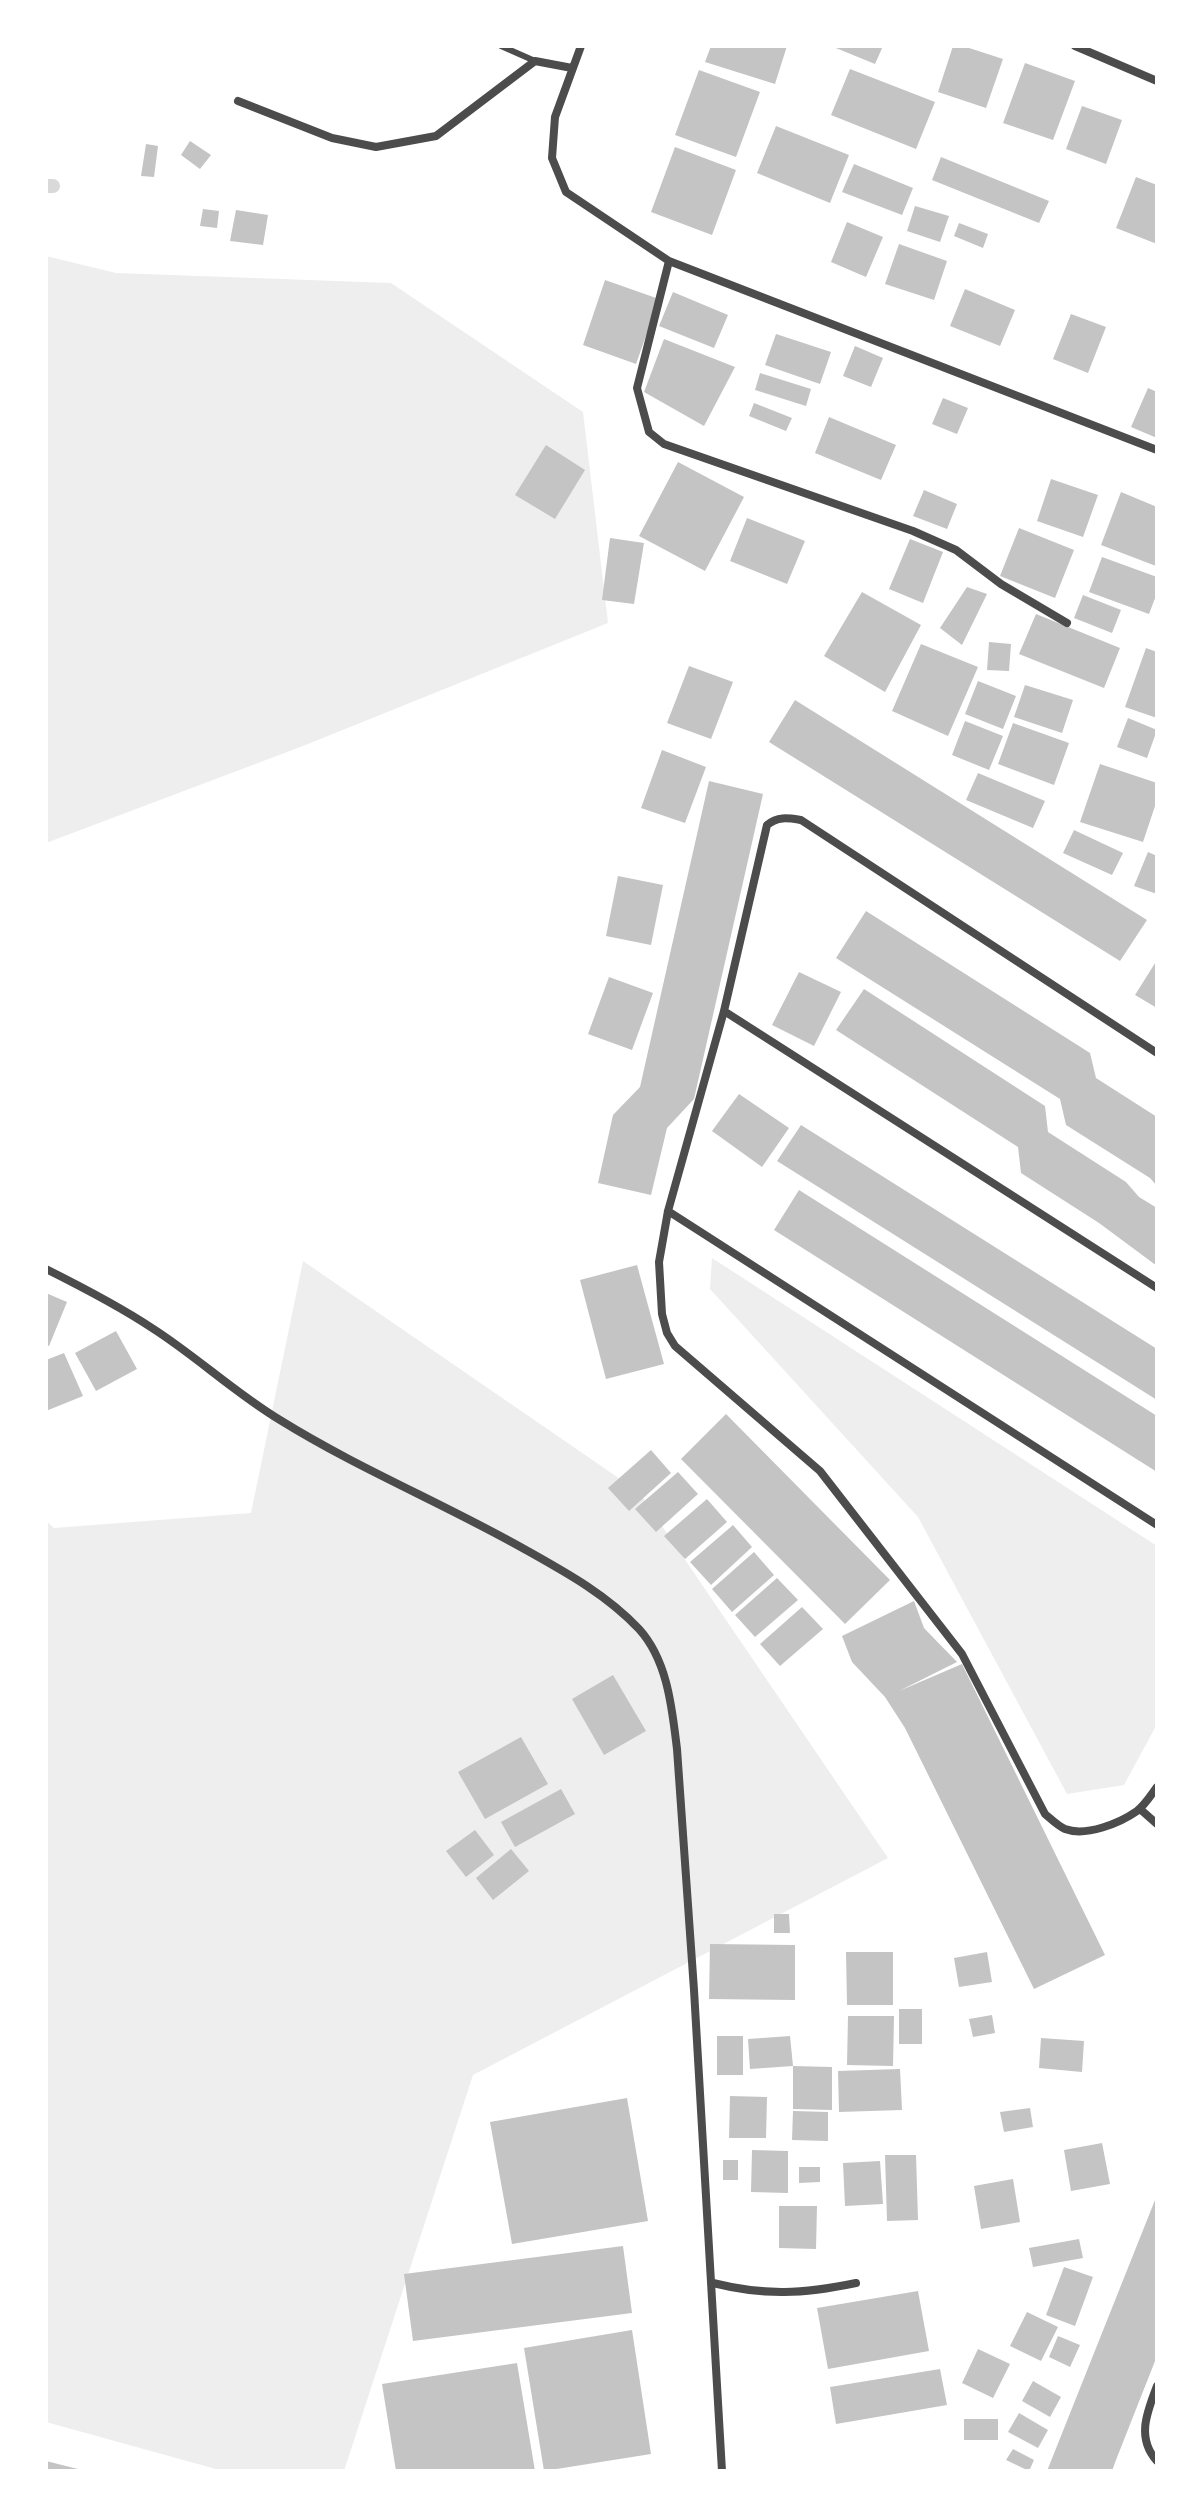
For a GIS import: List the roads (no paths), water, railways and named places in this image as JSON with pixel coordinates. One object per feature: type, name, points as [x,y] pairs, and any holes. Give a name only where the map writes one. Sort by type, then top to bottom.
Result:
[{"type":"street","points":[[581,46],[555,117],[552,158],[566,192],[669,261],[1157,450]]},
{"type":"street","points":[[1075,46],[1157,81]]},
{"type":"street","points":[[238,101],[332,138],[376,147],[436,136],[535,61],[572,68]]},
{"type":"street","points":[[669,261],[637,388],[649,432],[664,444],[913,531],[956,550],[1001,584],[1067,623]]},
{"type":"street","points":[[1157,1053],[801,820],[785,817],[774,820],[767,825],[724,1011],[668,1211],[659,1262],[659,1296],[667,1333],[675,1346],[820,1471],[962,1654],[1045,1814],[1063,1828],[1077,1832],[1123,1819],[1140,1809],[1157,1787]]},
{"type":"street","points":[[724,1011],[1157,1288]]},
{"type":"street","points":[[668,1211],[1157,1525]]},
{"type":"street","points":[[46,1269],[152,1328],[277,1419],[367,1470],[482,1525],[573,1576],[614,1604],[643,1633],[664,1675],[673,1710],[677,1749],[713,2283],[722,2471]]},
{"type":"street","points":[[1140,1809],[1157,1824]]},
{"type":"street","points":[[713,2283],[746,2291],[780,2294],[856,2283]]},
{"type":"street","points":[[1157,2386],[1145,2420],[1145,2441],[1157,2461]]},
{"type":"lane","points":[[501,46],[535,61]]},
{"type":"waterway","points":[[46,186],[53,186]]}]
